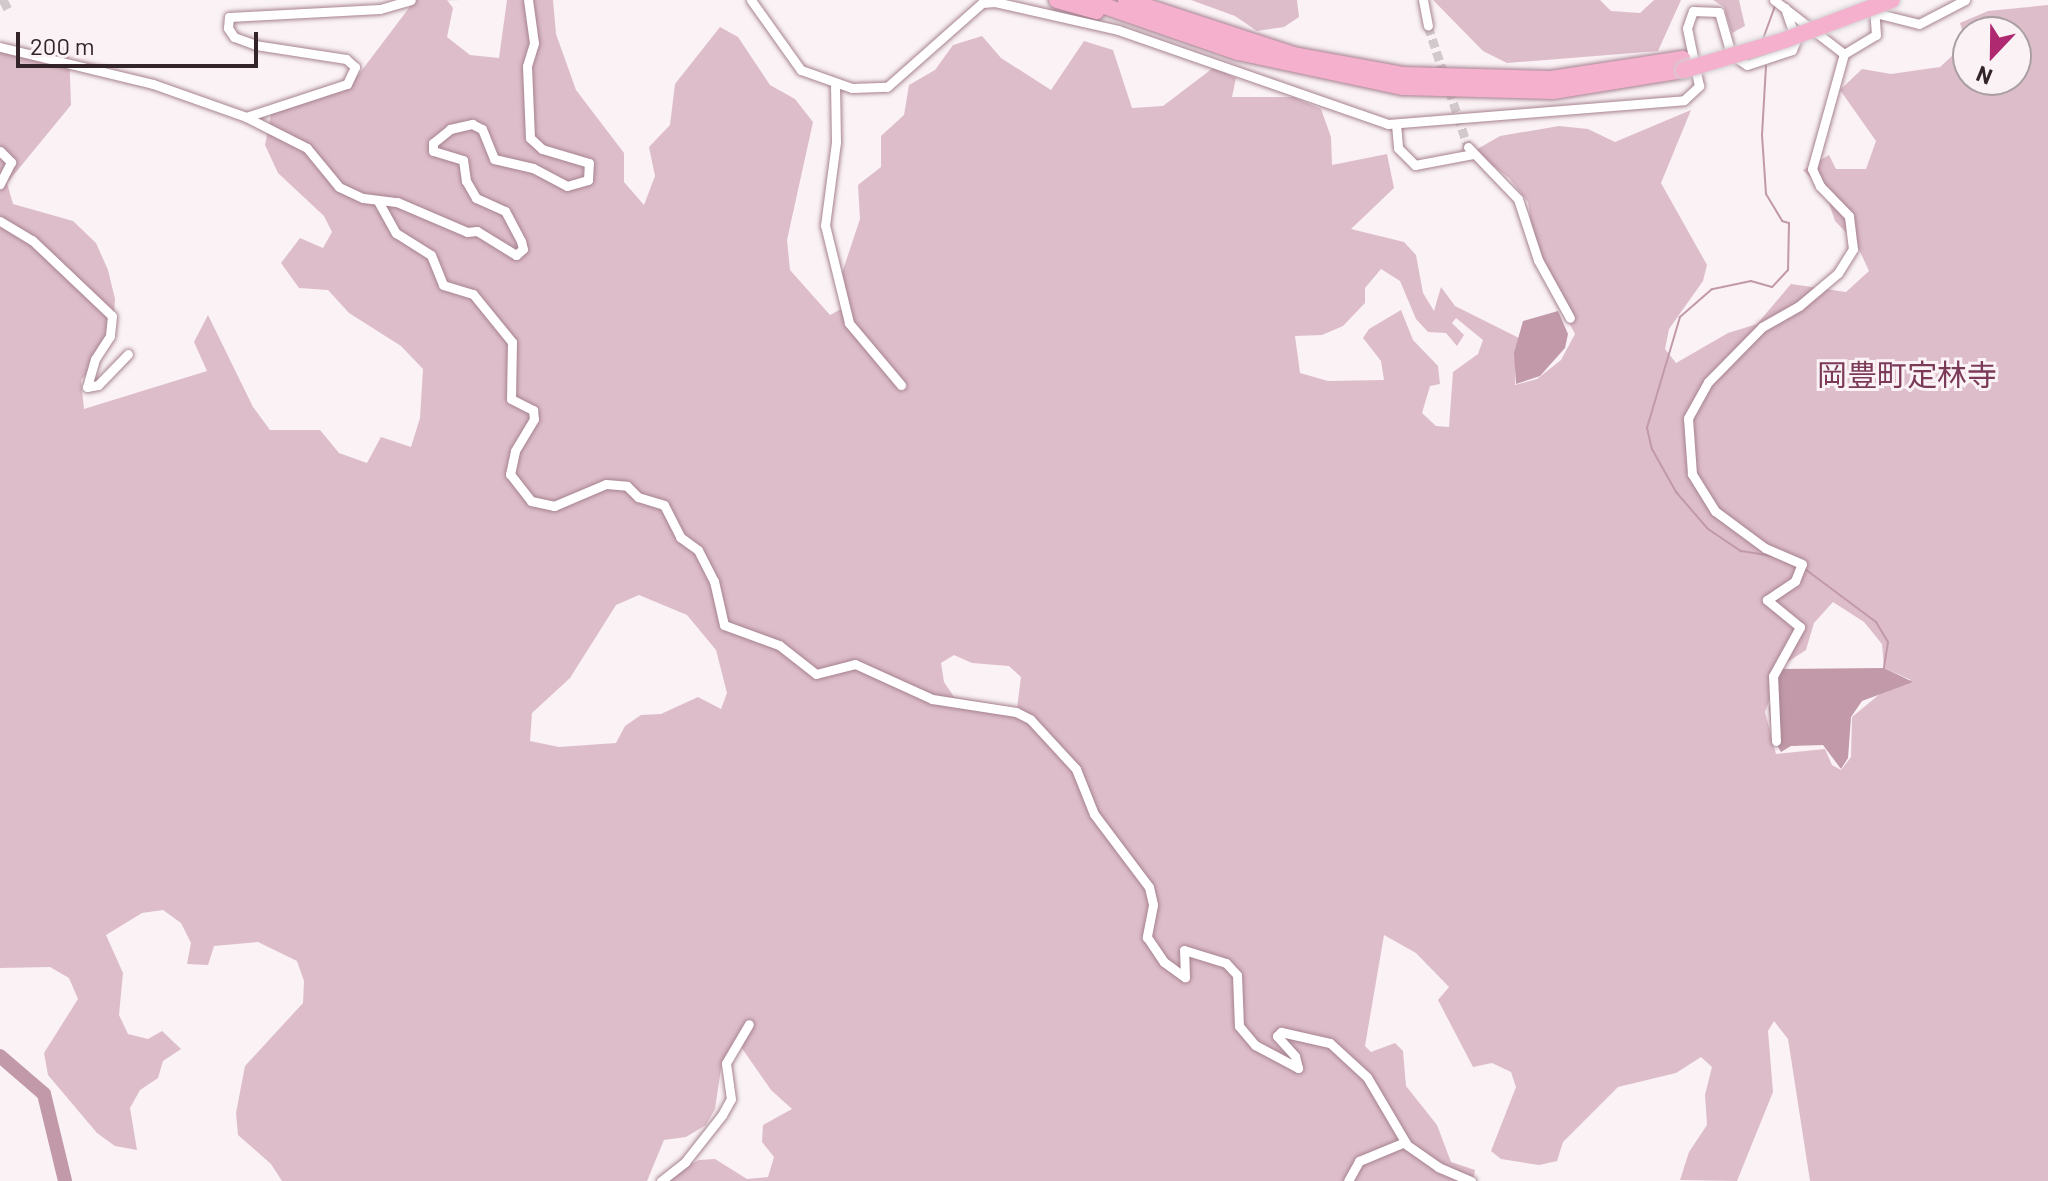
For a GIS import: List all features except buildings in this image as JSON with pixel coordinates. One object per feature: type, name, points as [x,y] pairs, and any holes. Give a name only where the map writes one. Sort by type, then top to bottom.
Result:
[{"type":"highway","points":[[1057,0],[1192,31]]},
{"type":"highway","points":[[1087,0],[1350,80],[1458,91],[1553,91],[1683,64],[1785,40],[1892,0]]},
{"type":"highway","points":[[1126,0],[1192,31]]},
{"type":"highway","points":[[1136,0],[1192,31]]},
{"type":"highway","points":[[1683,64],[1862,0]]},
{"type":"street","points":[[246,117],[347,84],[354,78],[355,67],[346,59],[256,45],[234,37],[228,28],[229,17],[380,9],[411,0]]},
{"type":"street","points":[[0,47],[153,84],[246,117],[307,148],[339,187],[378,201],[397,202],[429,219],[477,231],[516,255],[523,249],[505,211],[476,198],[466,181],[463,160],[433,151],[433,143],[450,129],[472,124],[482,129],[494,159],[533,168],[567,186],[588,180],[589,163],[542,149],[530,138],[527,66],[534,43],[528,0]]},
{"type":"street","points":[[751,0],[801,70],[835,84],[866,90],[887,87],[982,3],[995,2],[1118,30],[1371,120],[1396,124],[1684,100],[1699,86],[1687,28],[1693,11],[1719,12],[1731,54],[1747,65],[1792,50],[1796,40],[1778,3]]},
{"type":"street","points":[[1423,0],[1428,26]]},
{"type":"street","points":[[1776,741],[1773,676],[1800,627],[1767,600],[1795,581],[1800,561],[1765,548],[1715,511],[1692,474],[1686,437],[1697,394],[1762,327],[1799,306],[1838,273],[1853,249],[1849,216],[1820,186],[1812,169],[1844,54],[1876,35],[1879,14],[1873,0]]},
{"type":"street","points":[[1879,14],[1919,24],[1965,0]]},
{"type":"street","points":[[1778,3],[1844,54]]},
{"type":"street","points":[[835,84],[836,142],[825,225],[849,323],[901,385]]},
{"type":"street","points":[[1396,124],[1398,148],[1415,165],[1470,150],[1508,183],[1518,199],[1538,260],[1570,318]]},
{"type":"street","points":[[0,151],[11,162],[0,184]]},
{"type":"street","points":[[378,201],[396,233],[431,255],[443,285],[473,294],[512,342],[511,399],[533,410],[534,419],[515,451],[510,474],[531,501],[554,506],[606,484],[627,486],[638,497],[670,510],[680,537],[698,550],[714,581],[724,625],[779,645],[816,674],[855,664],[932,699],[1016,712],[1030,719],[1076,769],[1094,814],[1149,887],[1153,905],[1147,937],[1155,953],[1185,977],[1184,950],[1226,963],[1237,975],[1244,1034],[1298,1068],[1295,1056],[1277,1036],[1281,1032],[1330,1043],[1367,1077],[1405,1142],[1438,1167],[1471,1181]]},
{"type":"street","points":[[0,221],[32,240],[112,316],[110,336],[95,359],[87,387],[98,385],[128,354]]},
{"type":"street","points":[[661,1181],[685,1162],[731,1099],[726,1063],[749,1024]]},
{"type":"street","points":[[1348,1181],[1359,1161],[1405,1142]]},
{"type":"shaded area","points":[[415,0],[447,0],[453,8],[447,37],[470,55],[499,58],[507,0],[553,0],[556,34],[576,90],[624,153],[624,182],[644,205],[655,176],[649,147],[670,125],[675,84],[720,27],[738,37],[770,85],[795,99],[813,122],[787,240],[790,270],[830,315],[847,306],[841,276],[860,219],[858,185],[881,167],[881,136],[904,115],[909,85],[935,70],[953,45],[982,36],[1001,58],[1051,90],[1084,41],[1113,50],[1132,108],[1163,106],[1213,68],[1236,78],[1232,97],[1293,97],[1321,109],[1331,137],[1332,165],[1387,154],[1394,188],[1351,229],[1404,242],[1416,255],[1423,293],[1434,311],[1441,287],[1455,306],[1525,341],[1515,355],[1515,385],[1537,379],[1561,360],[1575,334],[1537,262],[1528,202],[1509,178],[1474,151],[1500,136],[1559,126],[1588,129],[1615,142],[1691,110],[1661,183],[1707,265],[1703,281],[1669,329],[1665,349],[1676,363],[1728,333],[1757,324],[1791,284],[1846,292],[1869,271],[1856,243],[1835,221],[1825,192],[1803,170],[1829,155],[1836,169],[1866,169],[1876,141],[1840,90],[1862,69],[1891,74],[1940,67],[1952,56],[1952,96],[2032,96],[2032,16],[1976,16],[1988,11],[2048,5],[2048,1181],[1810,1181],[1788,1039],[1774,1021],[1768,1031],[1773,1092],[1737,1181],[1680,1180],[1689,1152],[1707,1125],[1705,1095],[1712,1067],[1701,1057],[1676,1073],[1618,1087],[1563,1142],[1557,1161],[1539,1165],[1501,1159],[1491,1151],[1516,1087],[1511,1072],[1492,1063],[1473,1067],[1438,1000],[1449,987],[1416,953],[1384,935],[1365,1046],[1371,1052],[1395,1043],[1403,1051],[1406,1086],[1437,1125],[1451,1162],[1475,1170],[1473,1181],[658,1181],[699,1160],[715,1159],[747,1179],[768,1177],[774,1157],[762,1142],[763,1125],[792,1109],[771,1090],[739,1044],[722,1062],[715,1109],[706,1125],[686,1137],[664,1140],[647,1181],[282,1181],[271,1164],[238,1135],[236,1113],[245,1066],[303,1003],[304,981],[297,961],[258,942],[214,946],[208,965],[187,964],[191,943],[181,923],[163,910],[142,913],[106,935],[123,973],[119,1015],[128,1034],[148,1039],[162,1031],[181,1049],[163,1061],[158,1078],[140,1090],[130,1108],[137,1150],[115,1146],[97,1133],[48,1075],[44,1053],[78,999],[69,978],[50,967],[0,968],[0,46],[18,53],[47,45],[69,47],[71,105],[7,183],[13,204],[73,221],[96,243],[108,270],[115,299],[113,329],[102,357],[81,380],[84,409],[207,371],[194,342],[208,315],[253,407],[270,430],[320,430],[339,453],[367,463],[381,437],[411,447],[420,418],[423,369],[401,346],[349,313],[328,290],[299,288],[281,263],[300,238],[323,248],[332,232],[324,216],[278,173],[265,145],[271,114],[356,78]],"holes":[[[1381,269],[1400,281],[1416,319],[1428,332],[1446,333],[1457,346],[1464,335],[1452,323],[1456,318],[1483,340],[1478,354],[1453,372],[1449,427],[1436,426],[1422,413],[1430,386],[1440,384],[1438,366],[1413,340],[1401,310],[1369,329],[1363,338],[1381,361],[1384,380],[1328,381],[1300,373],[1295,336],[1322,335],[1343,326],[1365,303],[1365,288]],[[639,595],[687,615],[716,650],[727,693],[721,709],[698,697],[661,714],[641,715],[625,726],[616,743],[559,747],[530,741],[532,713],[570,678],[616,605]],[[1833,602],[1864,622],[1882,644],[1884,668],[1911,680],[1881,693],[1852,717],[1851,757],[1841,770],[1832,765],[1825,749],[1776,754],[1765,712],[1783,665],[1806,650],[1814,623]],[[954,655],[972,663],[1009,666],[1021,677],[1017,708],[954,697],[944,682],[941,663]]]},
{"type":"shaded area","points":[[1191,0],[1297,0],[1299,17],[1284,27],[1257,31],[1235,16]]},
{"type":"shaded area","points":[[1433,0],[1600,0],[1611,11],[1640,13],[1654,0],[1681,0],[1658,51],[1507,63],[1483,51]]},
{"type":"shaded area","points":[[1713,0],[1739,0],[1745,26],[1732,33],[1724,7]]},
{"type":"shaded area","points":[[1558,311],[1568,334],[1565,348],[1540,376],[1516,384],[1514,353],[1523,321]]},
{"type":"shaded area","points":[[1884,668],[1913,682],[1862,701],[1851,717],[1848,758],[1841,769],[1823,745],[1791,746],[1781,752],[1772,736],[1769,707],[1780,669]]},
{"type":"waterway","points":[[1763,39],[1776,4]]},
{"type":"waterway","points":[[1766,66],[1762,135],[1766,194],[1782,221],[1789,223],[1788,270],[1772,287],[1751,281],[1712,289],[1680,317],[1647,428],[1652,449],[1676,492],[1708,529],[1741,551],[1773,556]]},
{"type":"waterway","points":[[1805,569],[1876,622],[1888,642],[1884,668]]},
{"type":"waterway","points":[[0,1056],[44,1094],[65,1181]]},
{"type":"tunnel","points":[[0,4],[8,0]]},
{"type":"tunnel","points":[[1428,26],[1468,147]]},
{"type":"district","name":"岡豊町定林寺","points":[[1907,374]]}]
